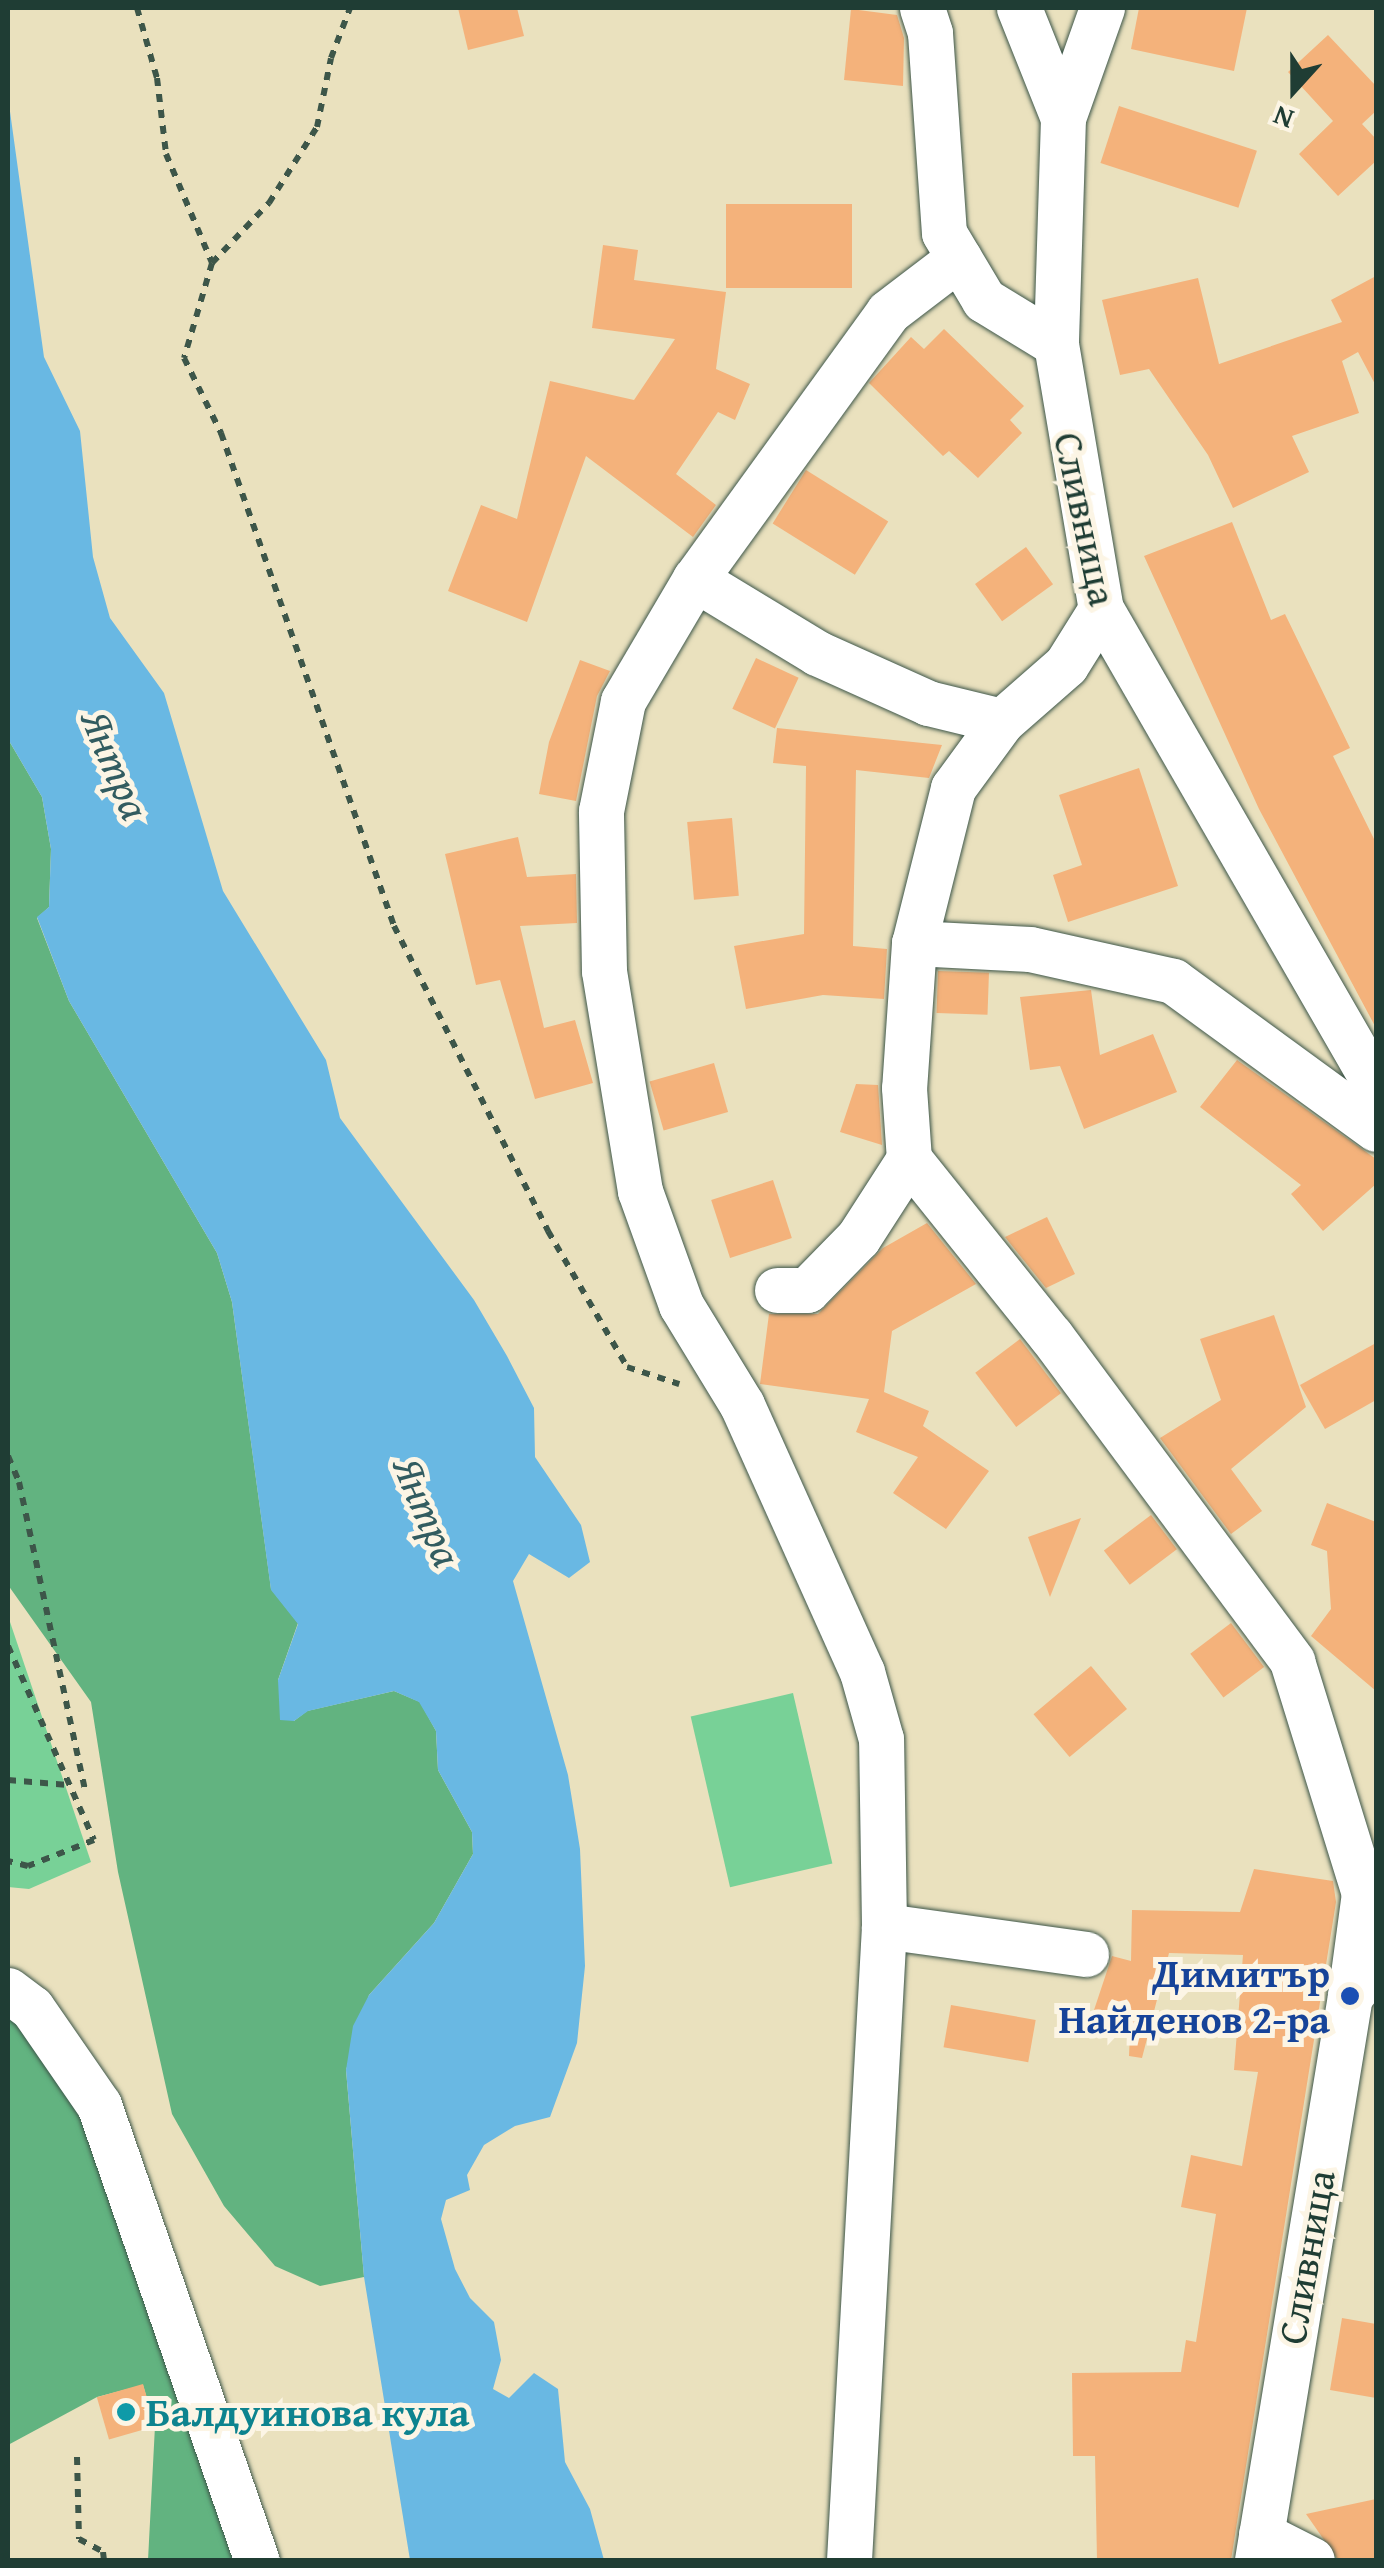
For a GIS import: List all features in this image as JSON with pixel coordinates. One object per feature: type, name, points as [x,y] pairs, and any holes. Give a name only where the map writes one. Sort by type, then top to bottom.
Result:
[{"type":"street","points":[[922,8],[930,33],[944,233],[984,300],[1056,344]]},
{"type":"street","points":[[1019,8],[1063,118]]},
{"type":"street","name":"Сливница","points":[[1102,8],[1063,118],[1056,344],[1100,609],[1376,1086]]},
{"type":"street","points":[[849,2560],[884,1926],[881,1739],[862,1672],[742,1405],[681,1305],[640,1190],[604,971],[602,811],[623,701],[695,579],[888,312],[959,258]]},
{"type":"street","points":[[695,579],[818,653],[928,703],[1002,721]]},
{"type":"street","points":[[777,1290],[807,1290],[858,1238],[909,1159],[904,1088],[914,942],[953,788],[1002,721],[1066,665],[1100,609]]},
{"type":"street","points":[[914,942],[1030,949],[1172,981],[1376,1128]]},
{"type":"street","name":"Сливница","points":[[909,1159],[1051,1336],[1292,1661],[1364,1893],[1363,1980],[1259,2547]]},
{"type":"street","points":[[884,1926],[1086,1954]]},
{"type":"street","points":[[8,1990],[32,2008],[99,2104],[257,2560]]},
{"type":"street","points":[[1259,2547],[1312,2560]]},
{"type":"path","points":[[136,8],[156,78],[166,154],[212,263]]},
{"type":"path","points":[[350,8],[317,126],[269,204],[212,263],[184,358],[221,433],[394,926],[548,1232],[627,1367],[742,1405]]},
{"type":"path","points":[[8,1456],[20,1482],[86,1794]]},
{"type":"path","points":[[8,1646],[94,1840],[28,1866],[8,1860]]},
{"type":"path","points":[[8,1780],[68,1785]]},
{"type":"path","points":[[77,2458],[80,2539],[103,2552],[104,2560]]},
{"type":"green space","points":[[8,739],[42,797],[51,849],[49,907],[37,918],[69,1001],[217,1253],[232,1302],[271,1589],[298,1623],[278,1680],[294,1721],[307,1711],[394,1691],[420,1702],[436,1731],[438,1770],[472,1832],[473,1854],[434,1923],[369,1995],[346,2070],[364,2277],[320,2286],[275,2266],[224,2206],[172,2114],[118,1872],[91,1702],[8,1585]]},
{"type":"green space","points":[[8,1616],[91,1862],[29,1889],[8,1887]]},
{"type":"green space","points":[[793,1693],[832,1864],[730,1887],[691,1717]]},
{"type":"green space","points":[[8,1990],[99,2105],[257,2560],[148,2560],[155,2426],[143,2385],[97,2397],[8,2445]]},
{"type":"water","name":"Янтра","points":[[8,97],[44,357],[80,431],[93,557],[110,618],[164,693],[223,891],[326,1060],[340,1118],[474,1300],[507,1356],[534,1408],[535,1457],[581,1525],[590,1562],[569,1578],[529,1554],[513,1581],[568,1775],[580,1849],[585,1966],[577,2043],[550,2117],[515,2126],[484,2145],[467,2175],[470,2190],[446,2200],[441,2219],[455,2269],[470,2298],[494,2322],[501,2360],[493,2389],[509,2398],[534,2373],[558,2389],[565,2462],[590,2509],[604,2560],[410,2560],[364,2277],[346,2070],[353,2026],[369,1995],[434,1923],[473,1854],[472,1832],[438,1770],[436,1731],[419,1702],[394,1691],[308,1711],[294,1721],[280,1720],[278,1680],[298,1624],[271,1590],[232,1302],[217,1253],[69,1001],[37,917],[49,907],[51,849],[42,797],[8,739]]},
{"type":"building","points":[[458,8],[517,8],[524,36],[468,50]]},
{"type":"building","points":[[1139,8],[1247,8],[1234,71],[1131,49]]},
{"type":"building","points":[[851,9],[897,15],[904,38],[903,86],[844,80]]},
{"type":"building","points":[[1328,35],[1376,86],[1376,111],[1362,124],[1376,139],[1376,161],[1338,196],[1299,154],[1333,121],[1288,72]]},
{"type":"building","points":[[1119,106],[1257,151],[1238,208],[1100,163]]},
{"type":"building","points":[[726,204],[852,204],[852,288],[726,288]]},
{"type":"building","points":[[603,245],[638,250],[634,280],[726,292],[716,369],[750,384],[735,420],[718,412],[676,474],[716,505],[693,537],[586,456],[527,622],[448,591],[481,505],[517,519],[550,381],[634,400],[675,339],[592,328]]},
{"type":"building","points":[[1376,276],[1376,386],[1358,352],[1342,361],[1359,413],[1292,436],[1309,472],[1233,508],[1208,455],[1149,369],[1120,375],[1102,300],[1198,278],[1219,364],[1342,322],[1331,300]]},
{"type":"building","points":[[944,329],[1024,406],[1010,420],[1022,433],[978,478],[949,451],[943,456],[869,383],[911,337],[924,349]]},
{"type":"building","points":[[806,470],[888,521],[855,575],[773,523]]},
{"type":"building","points":[[1232,522],[1271,620],[1285,614],[1350,748],[1333,756],[1376,843],[1376,1028],[1259,809],[1144,556]]},
{"type":"building","points":[[1026,547],[1053,584],[1002,621],[975,584]]},
{"type":"building","points":[[756,658],[799,678],[775,729],[732,709]]},
{"type":"building","points":[[580,660],[610,671],[597,696],[576,801],[539,794],[549,742]]},
{"type":"building","points":[[777,728],[942,745],[929,778],[856,770],[853,946],[887,949],[884,999],[823,995],[746,1009],[734,946],[804,934],[806,766],[773,763]]},
{"type":"building","points":[[1139,768],[1178,886],[1068,922],[1053,875],[1082,865],[1059,795]]},
{"type":"building","points":[[732,818],[739,896],[694,900],[687,822]]},
{"type":"building","points":[[518,837],[527,877],[576,874],[577,923],[520,926],[544,1028],[575,1020],[593,1083],[535,1099],[500,980],[476,985],[445,854]]},
{"type":"building","points":[[938,971],[989,973],[988,1015],[937,1013]]},
{"type":"building","points":[[1091,990],[1100,1055],[1153,1034],[1177,1092],[1084,1129],[1060,1066],[1030,1070],[1020,997]]},
{"type":"building","points":[[1237,1060],[1376,1159],[1376,1184],[1323,1231],[1291,1194],[1301,1185],[1200,1107]]},
{"type":"building","points":[[714,1063],[728,1112],[664,1130],[650,1081]]},
{"type":"building","points":[[856,1084],[878,1085],[882,1145],[840,1132]]},
{"type":"building","points":[[773,1180],[792,1238],[730,1258],[711,1200]]},
{"type":"building","points":[[1047,1217],[1075,1274],[1046,1288],[1005,1237]]},
{"type":"building","points":[[927,1223],[976,1284],[892,1331],[884,1392],[929,1411],[923,1426],[989,1471],[946,1529],[893,1493],[918,1457],[856,1432],[869,1399],[760,1384],[769,1314],[818,1314],[883,1248]]},
{"type":"building","points":[[1274,1315],[1306,1407],[1231,1469],[1262,1511],[1231,1534],[1160,1438],[1221,1400],[1200,1339]]},
{"type":"building","points":[[1020,1339],[1061,1393],[1016,1427],[975,1373]]},
{"type":"building","points":[[1376,1343],[1376,1400],[1325,1429],[1300,1385]]},
{"type":"building","points":[[1327,1503],[1376,1522],[1376,1691],[1311,1636],[1331,1609],[1327,1551],[1311,1545]]},
{"type":"building","points":[[1151,1515],[1177,1549],[1130,1585],[1104,1551]]},
{"type":"building","points":[[1081,1518],[1050,1597],[1028,1537]]},
{"type":"building","points":[[1231,1623],[1264,1667],[1223,1698],[1190,1654]]},
{"type":"building","points":[[1091,1666],[1127,1709],[1070,1757],[1034,1714]]},
{"type":"building","points":[[1254,1869],[1333,1881],[1336,1902],[1231,2560],[1097,2560],[1095,2456],[1073,2456],[1072,2373],[1181,2372],[1186,2340],[1196,2342],[1216,2214],[1181,2207],[1191,2155],[1242,2166],[1258,2072],[1234,2070],[1243,1955],[1169,1953],[1142,2058],[1129,2056],[1130,2033],[1090,2022],[1112,1956],[1131,1961],[1132,1910],[1240,1912]]},
{"type":"building","points":[[951,2005],[1036,2020],[1028,2062],[944,2047]]},
{"type":"building","points":[[1342,2318],[1376,2324],[1376,2398],[1330,2390]]},
{"type":"building","name":"Балдуинова кула","points":[[143,2384],[155,2426],[109,2440],[97,2397]]},
{"type":"building","points":[[1376,2499],[1376,2560],[1338,2560],[1306,2514]]},
{"type":"place","name":"Димитър Найденов 2-ра","points":[[1350,1996]]},
{"type":"place","name":"Балдуинова кула","points":[[126,2412]]}]
